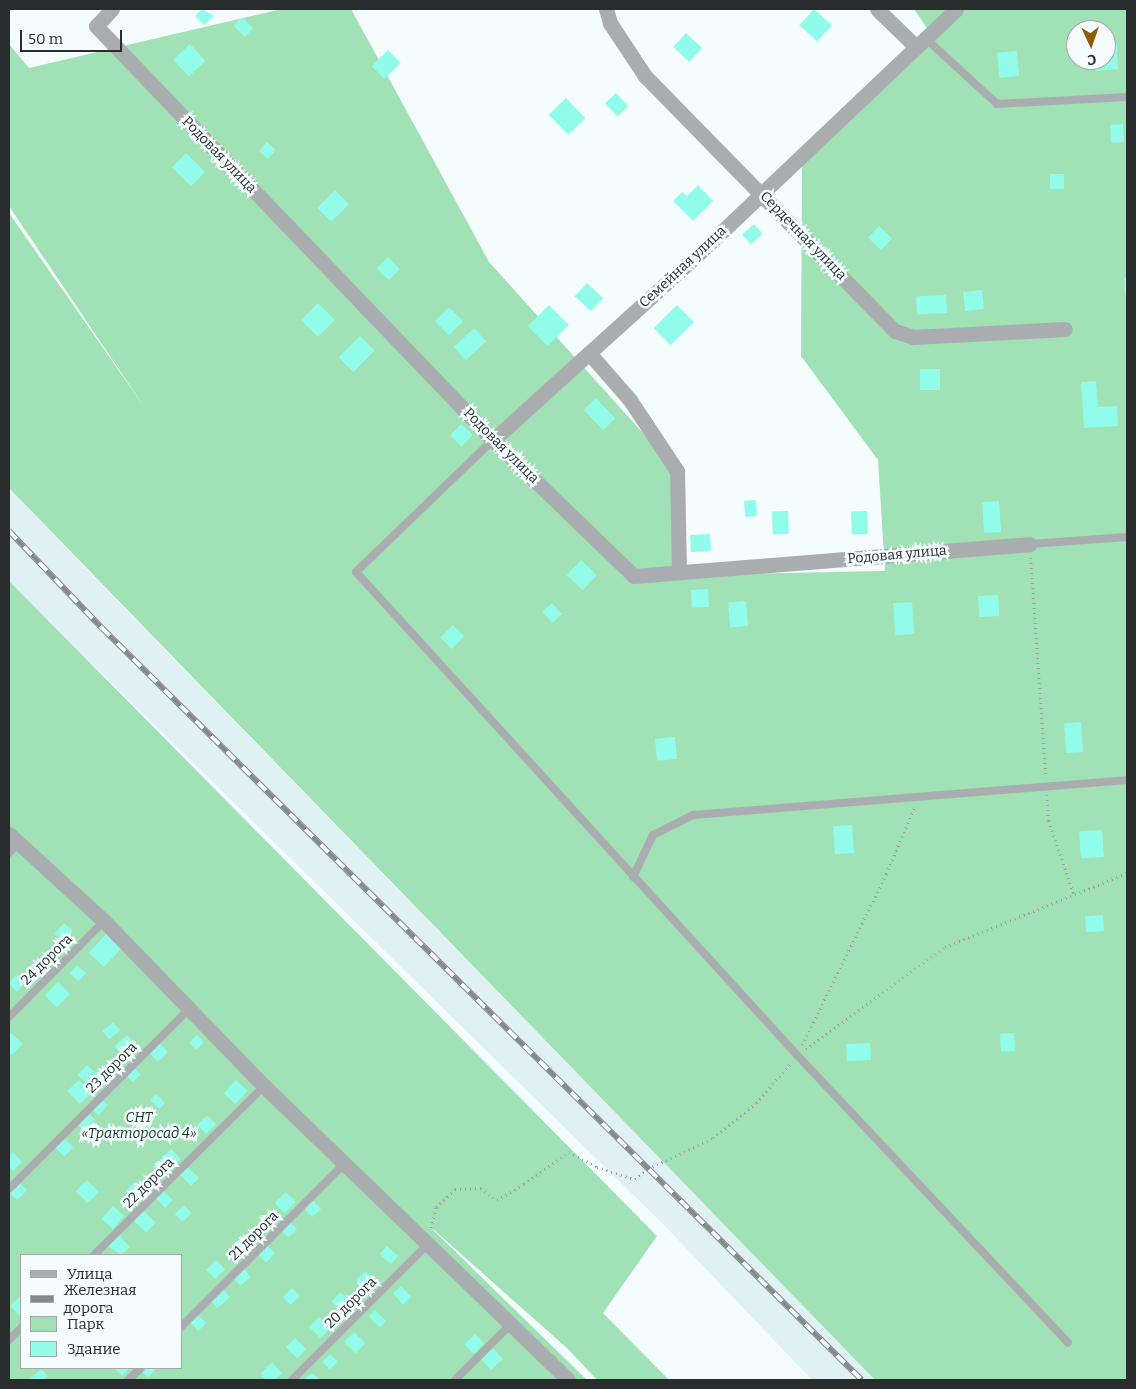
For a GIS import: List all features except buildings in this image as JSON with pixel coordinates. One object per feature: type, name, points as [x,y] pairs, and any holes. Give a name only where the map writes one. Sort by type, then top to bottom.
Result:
[{"type":"street","name":"Родовая улица","points":[[112,9],[96,26],[493,440],[634,576],[1030,544]]},
{"type":"street","name":"Сердечная улица","points":[[606,9],[610,22],[645,76],[895,330],[913,337],[1065,329]]},
{"type":"street","points":[[877,9],[920,42]]},
{"type":"street","name":"Семейная улица","points":[[493,440],[761,194],[956,9]]},
{"type":"street","points":[[589,353],[630,400],[677,471],[679,572]]},
{"type":"street","points":[[12,843],[104,921],[264,1086],[568,1380]]},
{"type":"lane","points":[[920,42],[997,104],[1127,97]]},
{"type":"lane","points":[[493,440],[356,572],[797,1055],[1068,1343]]},
{"type":"lane","points":[[1030,544],[1127,538]]},
{"type":"lane","points":[[633,877],[653,835],[693,815],[1127,780]]},
{"type":"lane","name":"24 дорога","points":[[9,1017],[104,921]]},
{"type":"lane","name":"23 дорога","points":[[9,1189],[190,1008]]},
{"type":"lane","name":"22 дорога","points":[[95,1254],[264,1086]]},
{"type":"lane","name":"21 дорога","points":[[182,1326],[345,1163]]},
{"type":"lane","name":"20 дорога","points":[[292,1380],[428,1244]]},
{"type":"lane","points":[[456,1380],[510,1325]]},
{"type":"lane","points":[[9,1340],[20,1329]]},
{"type":"lane","points":[[128,1380],[140,1369]]},
{"type":"path","points":[[1030,544],[1049,821],[1074,895]]},
{"type":"path","points":[[797,1055],[886,874],[919,797]]},
{"type":"path","points":[[428,1244],[436,1207],[455,1189],[481,1188],[497,1200],[524,1184],[569,1152],[597,1167],[635,1180],[648,1169],[713,1138],[756,1103],[797,1055],[945,948],[1127,873]]},
{"type":"shaded area","points":[[9,488],[875,1380],[812,1380],[663,1224],[20,593],[9,581]]},
{"type":"green space","points":[[282,9],[351,9],[489,262],[677,471],[679,575],[885,571],[878,460],[801,356],[802,162],[935,40],[914,9],[1127,9],[1127,1380],[875,1380],[9,488],[9,213],[147,411],[9,206],[9,44],[29,68]]},
{"type":"green space","name":"СНТ «Тракторосад 4»","points":[[9,581],[657,1236],[603,1313],[669,1380],[597,1380],[568,1349],[425,1222],[587,1380],[9,1380]]},
{"type":"railway","points":[[9,531],[102,628],[862,1380]]}]
